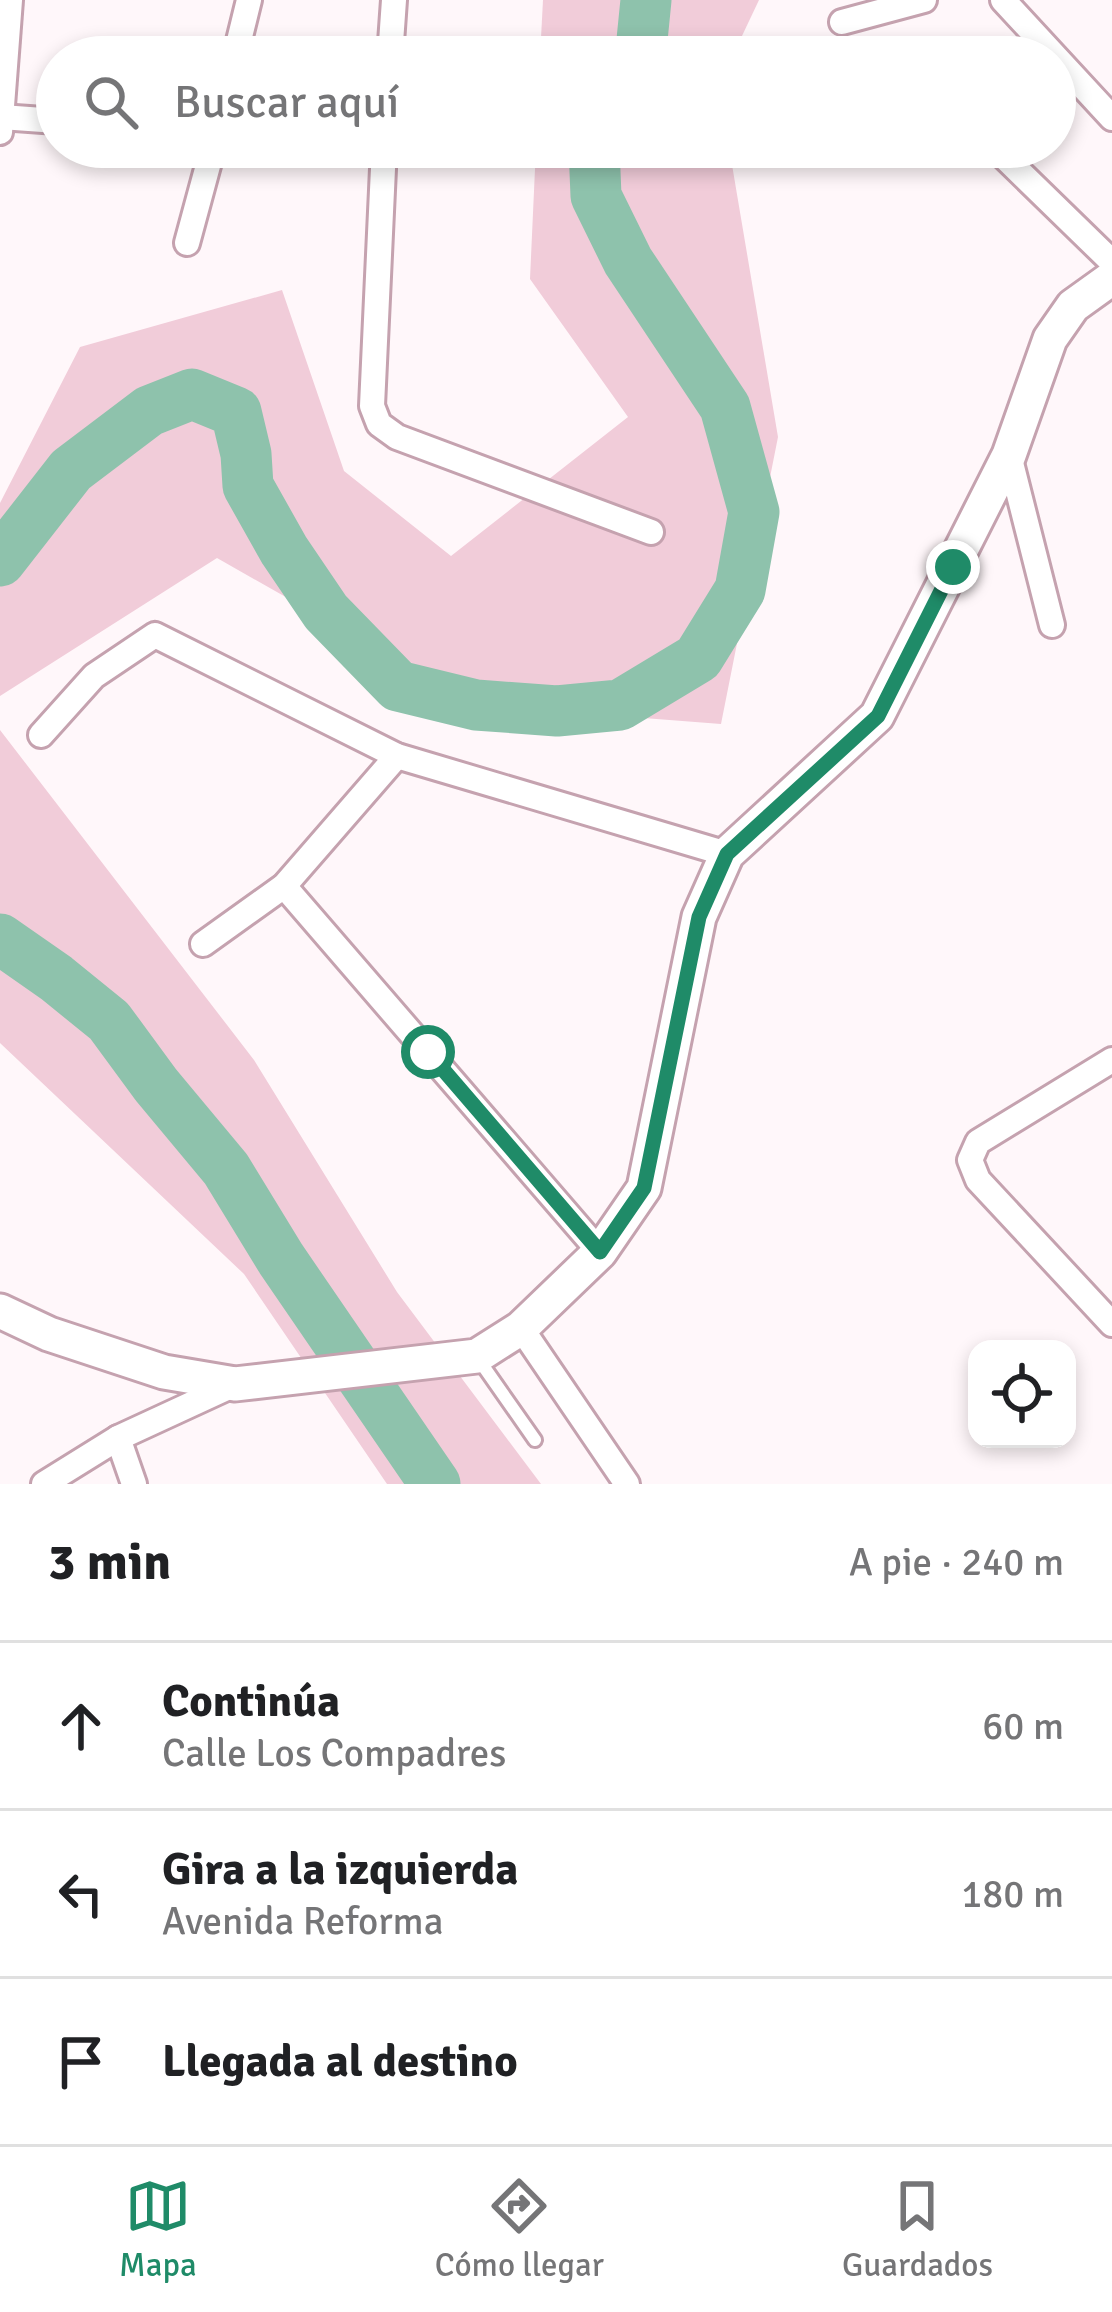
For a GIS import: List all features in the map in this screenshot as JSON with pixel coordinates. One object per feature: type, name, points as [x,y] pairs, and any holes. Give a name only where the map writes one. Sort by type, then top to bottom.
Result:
[{"type":"street","points":[[0,132],[10,0]]},
{"type":"street","points":[[240,36],[249,0]]},
{"type":"street","points":[[391,36],[394,0]]},
{"type":"street","points":[[842,22],[924,0]]},
{"type":"street","points":[[1003,0],[1036,36]]},
{"type":"street","points":[[1076,79],[1112,118]]},
{"type":"street","points":[[1,117],[36,120]]},
{"type":"street","points":[[187,243],[207,168]]},
{"type":"street","points":[[383,168],[372,406],[379,424],[397,437],[651,532]]},
{"type":"street","points":[[1016,168],[1112,262]]},
{"type":"street","points":[[0,1311],[50,1334],[164,1372],[236,1384],[476,1356],[521,1328],[600,1252],[644,1188],[699,917],[727,854],[878,716],[1010,455],[1050,339],[1073,306],[1112,278]]},
{"type":"street","points":[[1010,455],[1052,625]]},
{"type":"street","points":[[41,735],[94,676],[154,635],[397,756],[727,854]]},
{"type":"street","points":[[203,944],[284,886],[397,756]]},
{"type":"street","points":[[284,886],[600,1252]]},
{"type":"street","points":[[1112,1060],[978,1142],[970,1160],[978,1180],[1112,1324]]},
{"type":"street","points":[[521,1328],[627,1484]]},
{"type":"street","points":[[44,1484],[118,1438],[236,1384]]},
{"type":"street","points":[[118,1438],[134,1484]]},
{"type":"lane","points":[[476,1356],[535,1440]]},
{"type":"shaded area","points":[[543,0],[759,0],[742,36],[541,36]]},
{"type":"shaded area","points":[[535,168],[733,168],[778,437],[721,724],[476,705],[217,558],[0,696],[0,503],[80,347],[282,290],[344,471],[451,556],[628,417],[530,279]]},
{"type":"shaded area","points":[[0,730],[254,1060],[397,1292],[541,1484],[387,1484],[244,1274],[0,1043]]},
{"type":"waterway","points":[[642,36],[646,0]]},
{"type":"waterway","points":[[0,561],[71,470],[149,411],[192,394],[236,412],[248,486],[284,550],[326,612],[398,686],[476,705],[557,711],[620,705],[698,658],[740,590],[754,512],[725,407],[628,261],[596,196],[595,168]]},
{"type":"waterway","points":[[0,939],[109,1021],[226,1169],[281,1259],[435,1484]]},
{"type":"route","points":[[428,1052],[600,1252],[644,1188],[699,917],[727,854],[878,716],[953,567]]}]
